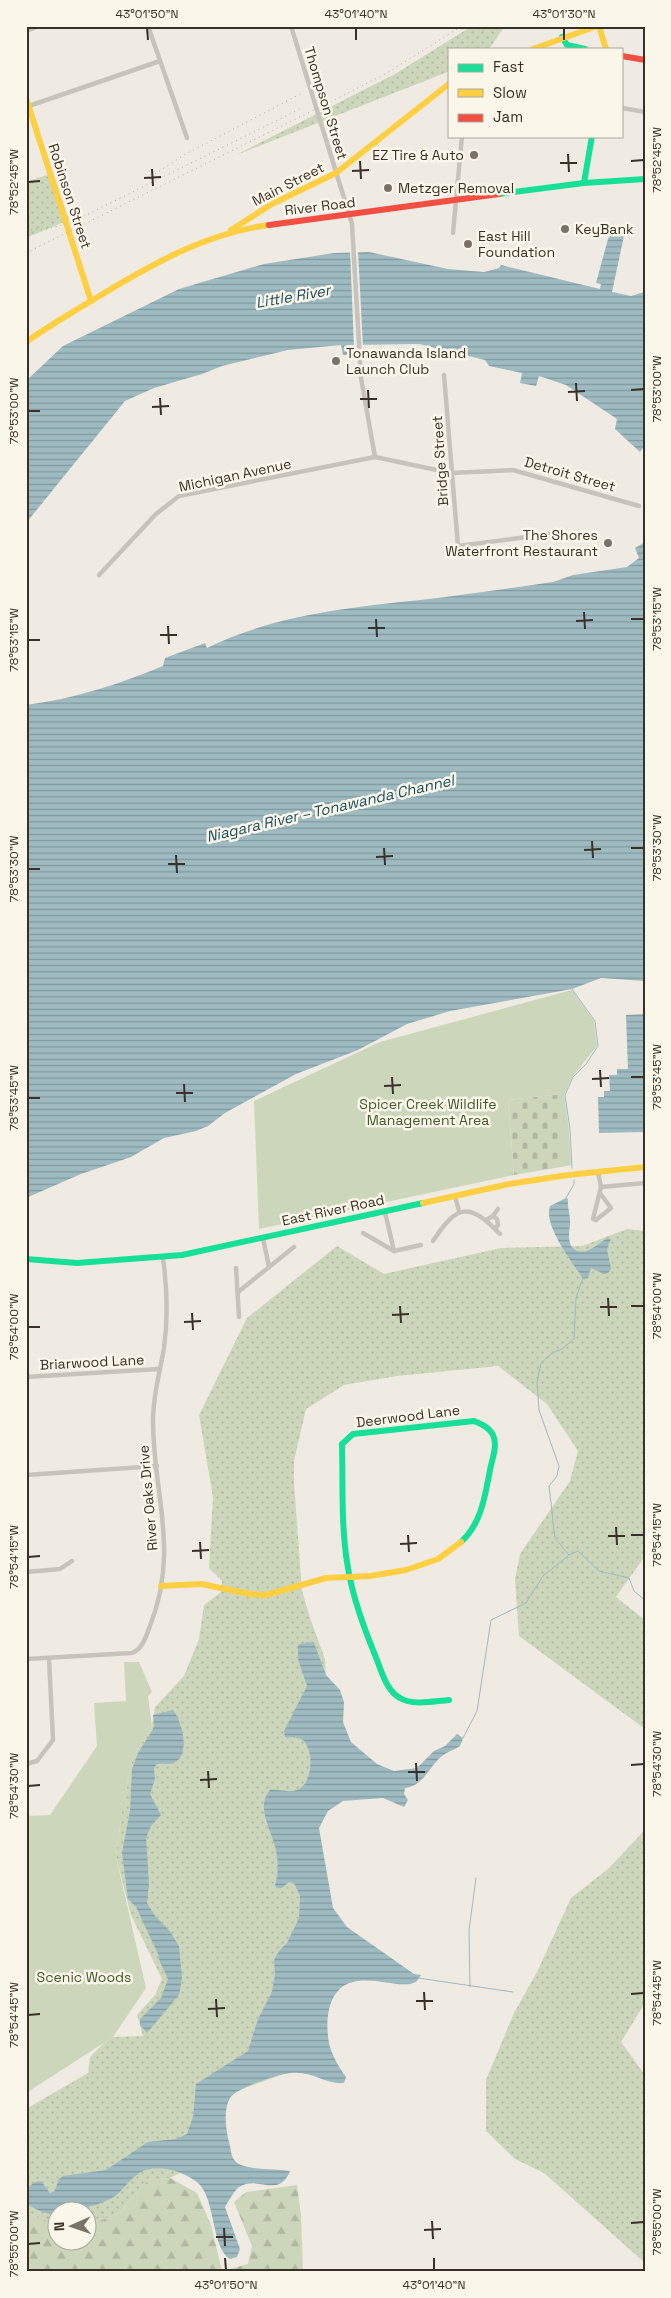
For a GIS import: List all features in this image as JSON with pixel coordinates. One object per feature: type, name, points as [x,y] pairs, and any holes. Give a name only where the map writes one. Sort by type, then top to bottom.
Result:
[{"type":"main road","points":[[535,48],[562,37],[598,26],[606,48]]},
{"type":"main road","points":[[562,37],[568,45],[581,48]]},
{"type":"main road","points":[[624,56],[645,60]]},
{"type":"main road","name":"Main Street","points":[[226,233],[272,204],[321,182],[336,173],[448,85]]},
{"type":"main road","name":"Robinson Street","points":[[26,98],[91,301]]},
{"type":"main road","points":[[584,183],[592,138]]},
{"type":"main road","name":"River Road","points":[[26,342],[176,251],[226,233],[254,227],[584,183],[645,179]]},
{"type":"main road","name":"East River Road","points":[[26,1259],[77,1263],[163,1258],[530,1180],[645,1167]]},
{"type":"main road","name":"Deerwood Lane","points":[[474,1421],[486,1425],[493,1435],[496,1449],[482,1508],[466,1538],[445,1556],[418,1568],[368,1576],[350,1576],[345,1547],[342,1444],[353,1434],[474,1421]]},
{"type":"main road","points":[[161,1586],[200,1584],[246,1594],[265,1595],[283,1592],[324,1578],[350,1576],[367,1636],[392,1690],[399,1698],[410,1701],[449,1700]]},
{"type":"street","points":[[26,30],[40,26]]},
{"type":"street","points":[[148,26],[187,138]]},
{"type":"street","name":"Thompson Street","points":[[291,26],[349,214],[354,244],[359,352],[364,400],[375,457]]},
{"type":"street","points":[[28,106],[160,61]]},
{"type":"street","points":[[624,108],[645,112]]},
{"type":"street","points":[[453,233],[462,138]]},
{"type":"street","name":"Bridge Street","points":[[444,375],[458,546],[550,534]]},
{"type":"street","name":"Detroit Street","points":[[375,457],[451,472],[513,470],[639,506]]},
{"type":"street","name":"Michigan Avenue","points":[[99,575],[156,514],[179,496],[375,457]]},
{"type":"street","points":[[598,1172],[601,1187],[593,1218],[596,1220],[611,1208],[600,1193]]},
{"type":"street","points":[[601,1187],[645,1183]]},
{"type":"street","points":[[456,1196],[459,1211]]},
{"type":"street","points":[[486,1220],[493,1216],[498,1209]]},
{"type":"street","points":[[433,1241],[445,1222],[459,1211],[467,1211],[486,1220],[500,1234]]},
{"type":"street","points":[[385,1212],[394,1251]]},
{"type":"street","points":[[493,1216],[497,1219],[498,1225],[495,1229]]},
{"type":"street","points":[[363,1233],[394,1251],[422,1244]]},
{"type":"street","points":[[263,1238],[269,1267]]},
{"type":"street","points":[[238,1292],[294,1247]]},
{"type":"street","name":"River Oaks Drive","points":[[26,1659],[136,1652],[142,1646],[153,1619],[161,1586],[165,1540],[153,1420],[167,1315],[163,1258]]},
{"type":"street","points":[[236,1268],[239,1317]]},
{"type":"street","name":"Briarwood Lane","points":[[26,1377],[160,1369]]},
{"type":"street","points":[[26,1475],[157,1466]]},
{"type":"street","points":[[26,1572],[60,1569],[72,1561]]},
{"type":"street","points":[[26,1764],[37,1761],[53,1740],[49,1658]]},
{"type":"green space","points":[[472,26],[505,26],[490,48],[448,48],[448,72],[236,155],[395,74]]},
{"type":"green space","points":[[53,173],[69,220],[26,238],[26,182]]},
{"type":"green space","name":"Spicer Creek Wildlife Management Area","points":[[572,990],[594,1021],[597,1046],[573,1076],[564,1095],[569,1129],[571,1165],[561,1167],[561,1094],[508,1100],[514,1175],[259,1229],[254,1101],[380,1042]]},
{"type":"green space","points":[[562,1094],[561,1167],[514,1175],[508,1100]]},
{"type":"green space","points":[[627,1229],[645,1231],[645,1556],[616,1597],[645,1620],[645,1729],[519,1636],[515,1579],[520,1554],[570,1481],[578,1451],[547,1404],[498,1366],[397,1376],[344,1385],[306,1409],[294,1461],[302,1591],[325,1659],[330,1730],[313,1836],[303,2067],[223,2096],[190,2168],[170,2178],[148,2180],[120,2213],[98,2221],[98,2200],[48,2200],[48,2222],[26,2213],[26,2109],[88,2073],[90,2057],[113,2037],[143,2036],[137,2015],[155,1995],[162,1979],[131,1915],[116,1857],[123,1803],[133,1757],[152,1726],[155,1707],[184,1676],[199,1639],[204,1605],[221,1592],[222,1581],[209,1568],[213,1497],[199,1415],[247,1318],[337,1246],[384,1274],[501,1248],[582,1246]]},
{"type":"green space","name":"Scenic Woods","points":[[124,1662],[139,1662],[152,1692],[148,1696],[152,1726],[133,1757],[123,1803],[116,1857],[146,1988],[113,2037],[26,2093],[26,1816],[50,1815],[97,1746],[94,1703],[126,1701]]},
{"type":"green space","points":[[645,1830],[645,2003],[621,2042],[645,2075],[645,2263],[544,2173],[515,2159],[486,2131],[486,2080],[514,2013],[537,1972],[571,1898],[608,1869]]},
{"type":"green space","points":[[170,2178],[197,2193],[211,2225],[222,2271],[248,2264],[252,2246],[234,2202],[246,2192],[297,2185],[301,2215],[303,2272],[26,2272],[26,2213],[48,2222],[48,2250],[98,2250],[98,2221],[120,2213],[148,2180]]},
{"type":"water","name":"Little River","points":[[615,228],[625,231],[612,292],[631,296],[644,292],[645,286],[645,445],[640,452],[615,429],[617,419],[566,385],[539,376],[536,386],[520,383],[522,373],[489,366],[485,360],[419,344],[347,345],[347,355],[343,355],[341,345],[288,350],[222,366],[154,388],[125,401],[26,523],[26,381],[63,346],[179,289],[264,264],[334,253],[369,252],[448,269],[484,272],[499,268],[501,265],[600,289],[601,284],[596,283],[608,239]]},
{"type":"water","name":"Niagara River – Tonawanda Channel","points":[[645,542],[645,981],[601,978],[572,989],[450,1011],[407,1024],[358,1050],[296,1074],[225,1113],[208,1126],[196,1131],[164,1138],[131,1157],[81,1174],[26,1198],[26,705],[79,695],[113,685],[163,666],[165,658],[205,643],[207,648],[233,636],[288,620],[344,609],[553,582],[573,575],[627,567],[639,558],[635,548]]},
{"type":"water","points":[[645,1014],[645,1132],[599,1133],[598,1097],[604,1097],[604,1091],[610,1091],[609,1075],[617,1075],[617,1069],[628,1069],[626,1015]]},
{"type":"water","points":[[566,1198],[568,1199],[570,1219],[569,1240],[575,1250],[580,1252],[589,1250],[607,1238],[611,1239],[607,1249],[611,1269],[608,1273],[604,1274],[591,1268],[588,1278],[583,1279],[560,1244],[551,1223],[550,1206]]},
{"type":"water","points":[[307,1642],[314,1643],[326,1675],[340,1690],[344,1702],[343,1722],[351,1742],[377,1764],[394,1771],[417,1768],[434,1751],[445,1746],[457,1734],[463,1738],[460,1746],[437,1760],[422,1780],[405,1788],[404,1794],[408,1800],[404,1807],[383,1798],[343,1801],[328,1811],[319,1828],[333,1908],[347,1927],[414,1974],[421,1975],[416,1982],[410,1984],[375,1981],[353,1982],[344,1985],[333,1998],[327,2025],[329,2043],[346,2077],[344,2083],[330,2082],[302,2073],[294,2073],[279,2075],[256,2083],[240,2090],[230,2098],[226,2108],[226,2126],[231,2152],[235,2161],[252,2168],[290,2171],[280,2184],[246,2184],[239,2187],[231,2197],[225,2207],[240,2249],[237,2257],[230,2259],[220,2245],[204,2190],[198,2183],[185,2175],[169,2170],[160,2168],[145,2170],[134,2177],[119,2193],[98,2204],[98,2200],[48,2200],[48,2214],[37,2210],[26,2203],[26,2189],[35,2182],[41,2181],[50,2193],[54,2192],[59,2179],[63,2176],[106,2170],[148,2142],[176,2139],[187,2134],[193,2117],[196,2084],[248,2051],[258,2019],[272,1992],[275,1974],[274,1960],[287,1943],[299,1918],[300,1896],[294,1883],[289,1882],[282,1888],[277,1888],[275,1885],[278,1871],[277,1855],[264,1810],[266,1796],[270,1790],[297,1790],[302,1787],[309,1775],[310,1760],[307,1746],[300,1738],[285,1737],[284,1731],[307,1686],[298,1659],[298,1645]]},
{"type":"water","points":[[173,1710],[182,1729],[184,1746],[179,1759],[174,1763],[157,1764],[154,1768],[155,1779],[150,1794],[161,1815],[151,1826],[146,1838],[149,1883],[147,1903],[155,1916],[169,1930],[179,1946],[182,1978],[179,1995],[147,2033],[140,2025],[140,2019],[161,1998],[168,1979],[136,1907],[128,1899],[122,1853],[130,1811],[132,1769],[138,1753],[154,1726],[153,1715]]},
{"type":"pier","points":[[350,250],[358,250],[363,347],[354,347]]},
{"type":"waterway","points":[[572,989],[595,1021],[598,1046],[586,1064],[573,1077],[565,1095],[570,1129],[572,1168]]},
{"type":"waterway","points":[[566,1198],[574,1184],[574,1180]]},
{"type":"waterway","points":[[583,1278],[576,1298],[574,1339],[562,1349],[552,1353],[541,1363],[537,1382],[539,1410],[559,1466],[557,1476],[549,1486],[555,1538],[569,1555],[578,1551],[599,1571],[629,1578],[634,1591],[645,1600]]},
{"type":"waterway","points":[[463,1738],[477,1711],[491,1620],[526,1603],[543,1576],[568,1556]]},
{"type":"waterway","points":[[470,1987],[469,1930],[476,1878]]},
{"type":"waterway","points":[[418,1978],[513,1992]]},
{"type":"railway","points":[[26,253],[387,73],[462,26]]},
{"type":"railway","points":[[155,174],[184,155],[302,93]]},
{"type":"railway","points":[[26,230],[47,229],[70,223],[300,109]]},
{"type":"traffic: fast","points":[[562,37],[567,45],[580,48]]},
{"type":"traffic: fast","points":[[584,183],[592,138]]},
{"type":"traffic: fast","points":[[499,194],[584,183],[645,179]]},
{"type":"traffic: fast","points":[[26,1259],[77,1263],[182,1255],[423,1203]]},
{"type":"traffic: fast","points":[[449,1700],[411,1702],[395,1695],[383,1676],[359,1612],[349,1575],[344,1533],[342,1444],[353,1434],[474,1421],[487,1428],[493,1435],[495,1448],[482,1508],[474,1526],[461,1542]]},
{"type":"traffic: slow","points":[[536,48],[597,26]]},
{"type":"traffic: slow","points":[[599,26],[606,48]]},
{"type":"traffic: slow","points":[[231,230],[272,204],[336,173],[448,85]]},
{"type":"traffic: slow","points":[[26,98],[91,301]]},
{"type":"traffic: slow","points":[[26,342],[121,283],[161,261],[203,242],[246,229],[269,225]]},
{"type":"traffic: slow","points":[[423,1203],[509,1184],[568,1175],[645,1167]]},
{"type":"traffic: slow","points":[[161,1586],[201,1584],[250,1594],[266,1595],[326,1578],[370,1576],[406,1570],[438,1559],[461,1542]]},
{"type":"traffic: jam","points":[[624,56],[645,60]]},
{"type":"traffic: jam","points":[[269,225],[499,194]]},
{"type":"place","name":"EZ Tire & Auto","points":[[474,155]]},
{"type":"place","name":"Metzger Removal","points":[[388,188]]},
{"type":"place","name":"KeyBank","points":[[565,229]]},
{"type":"place","name":"East Hill Foundation","points":[[468,244]]},
{"type":"place","name":"Tonawanda Island Launch Club","points":[[336,361]]},
{"type":"place","name":"The Shores Waterfront Restaurant","points":[[608,543]]}]
